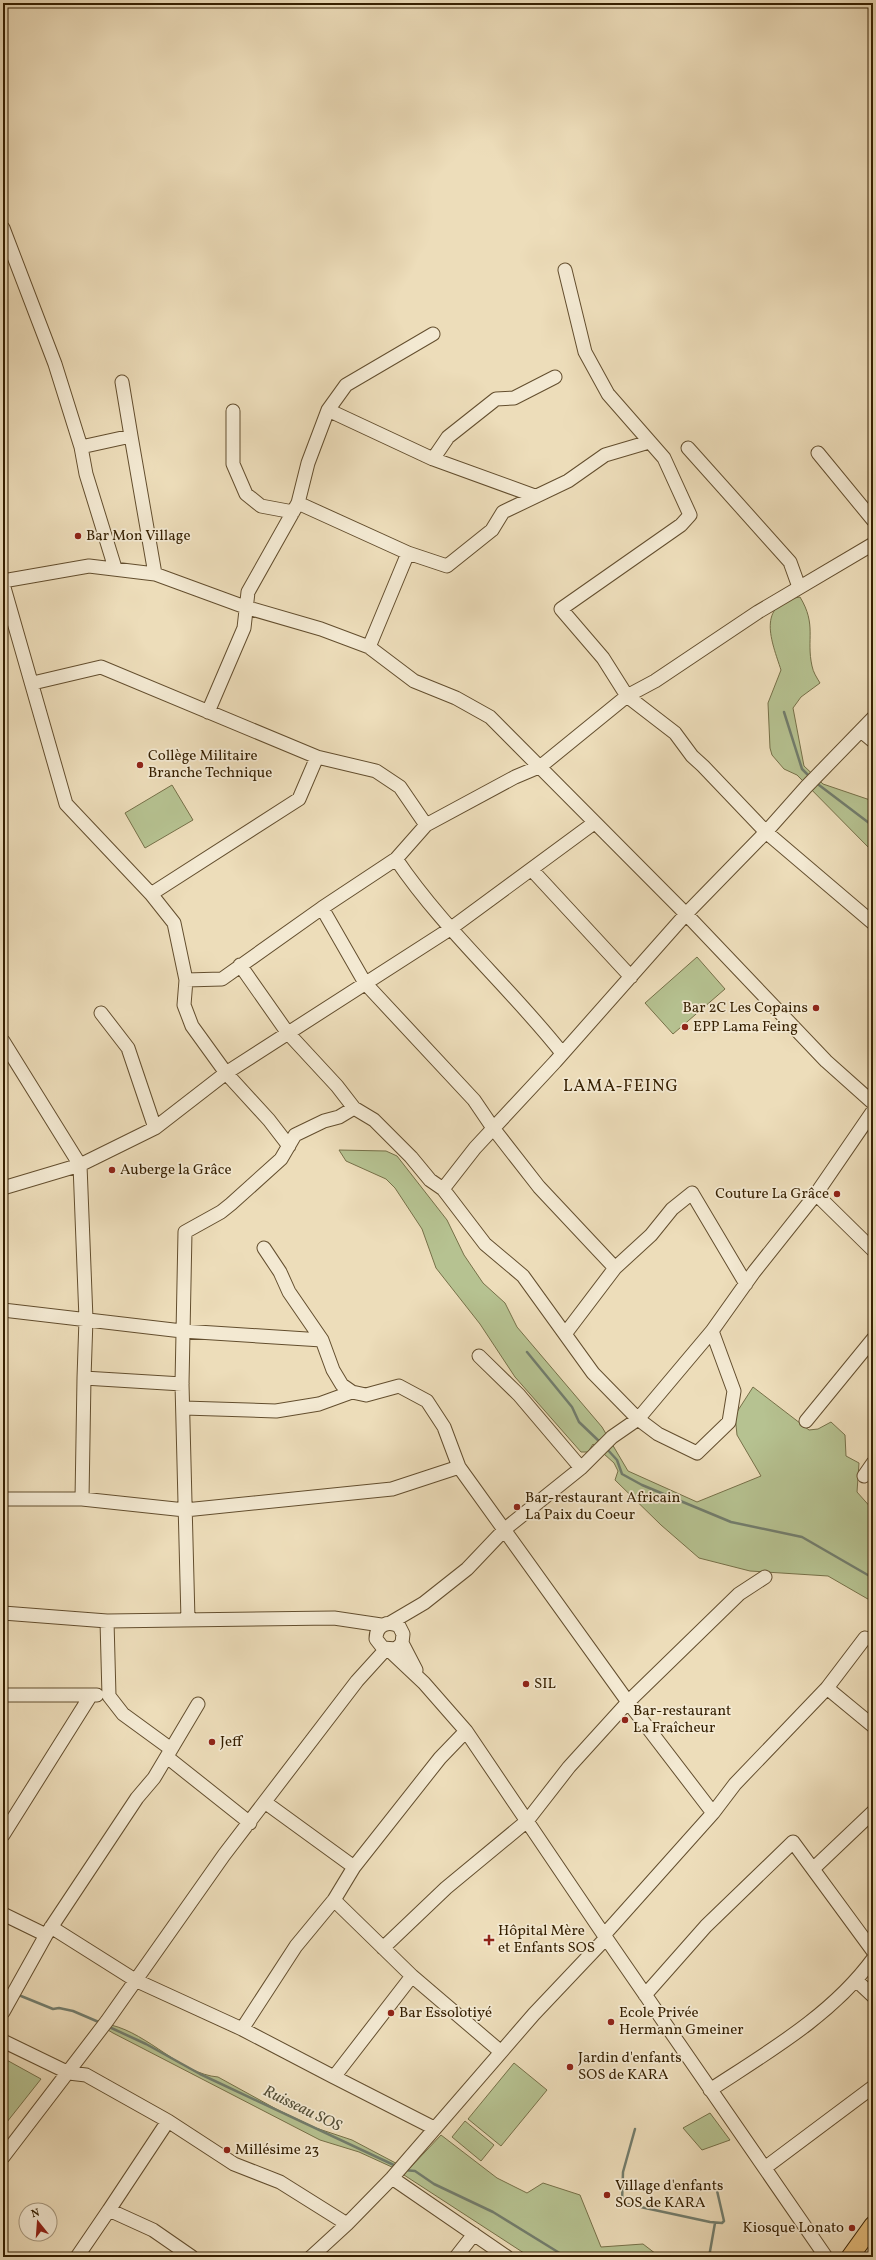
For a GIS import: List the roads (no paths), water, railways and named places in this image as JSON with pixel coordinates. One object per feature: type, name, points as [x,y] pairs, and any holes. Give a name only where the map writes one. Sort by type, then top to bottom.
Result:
[{"type":"main road","points":[[850,2257],[873,2225]]},
{"type":"street","points":[[4,236],[51,353],[81,447],[86,474],[115,568]]},
{"type":"street","points":[[565,270],[585,352],[590,362],[608,394],[664,458],[690,515],[681,525],[561,609],[603,658],[627,696],[675,733],[692,756],[766,832],[873,923]]},
{"type":"street","points":[[208,712],[244,628],[245,607],[248,592],[296,508],[308,462],[328,410],[346,385],[433,334]]},
{"type":"street","points":[[433,459],[448,437],[496,399],[514,398],[554,377]]},
{"type":"street","points":[[122,382],[155,574]]},
{"type":"street","points":[[328,410],[433,459],[535,496]]},
{"type":"street","points":[[233,411],[233,464],[246,494],[261,506],[296,508],[408,553],[447,566],[492,530],[503,512],[568,481],[605,455],[649,442]]},
{"type":"street","points":[[81,447],[131,436]]},
{"type":"street","points":[[688,448],[790,562],[799,587]]},
{"type":"street","points":[[818,453],[873,520]]},
{"type":"street","points":[[186,980],[222,979],[322,908],[396,859],[426,826],[514,777],[541,766],[627,696],[655,681],[758,612],[873,544]]},
{"type":"street","points":[[369,647],[408,553]]},
{"type":"street","points":[[3,581],[89,566],[155,574],[245,607],[321,629],[369,647],[414,682],[456,698],[490,717],[541,766],[594,823],[686,914],[826,1061],[873,1103]]},
{"type":"street","points":[[3,584],[33,683],[66,804],[151,894],[174,923],[186,980],[184,1005],[192,1026],[226,1073],[269,1120],[289,1146]]},
{"type":"street","points":[[33,683],[102,667],[318,757],[376,771],[400,787],[426,826]]},
{"type":"street","points":[[443,1190],[493,1128],[686,914],[766,832],[806,786],[873,718]]},
{"type":"street","points":[[861,731],[873,741]]},
{"type":"street","points":[[151,894],[299,799],[318,757]]},
{"type":"street","points":[[3,1188],[80,1165],[155,1128],[226,1073],[287,1032],[450,929],[594,823]]},
{"type":"street","points":[[396,859],[450,929],[529,1013],[562,1053]]},
{"type":"street","points":[[532,870],[631,976]]},
{"type":"street","points":[[322,908],[366,983],[474,1100],[493,1128],[539,1187],[615,1268]]},
{"type":"street","points":[[240,965],[287,1032],[337,1086],[354,1108],[374,1120],[411,1157],[430,1180],[443,1190],[485,1244],[523,1276],[593,1373],[638,1419],[658,1434],[697,1453],[729,1422],[734,1391],[712,1331]]},
{"type":"street","points":[[101,1013],[128,1048],[155,1128]]},
{"type":"street","points":[[3,1041],[80,1165],[86,1319],[82,1499]]},
{"type":"street","points":[[188,1620],[184,1408],[182,1384],[185,1232],[221,1212],[231,1204],[281,1159],[295,1135],[324,1121],[339,1117],[354,1108]]},
{"type":"street","points":[[3,2157],[69,2073],[224,1856],[266,1803],[357,1681],[384,1638],[424,1603],[467,1569],[505,1529],[581,1468],[612,1437],[638,1419],[712,1331],[746,1284],[816,1194],[873,1111]]},
{"type":"street","points":[[565,1334],[615,1268],[651,1235],[672,1209],[692,1194],[746,1284]]},
{"type":"street","points":[[816,1194],[873,1250]]},
{"type":"street","points":[[264,1248],[280,1272],[289,1292],[322,1340],[333,1370],[342,1385],[352,1392],[366,1395],[399,1386],[427,1401],[444,1427],[459,1467],[628,1702],[713,1813]]},
{"type":"street","points":[[3,1310],[182,1331],[322,1340]]},
{"type":"street","points":[[806,1420],[873,1339]]},
{"type":"street","points":[[480,1356],[519,1395],[581,1468]]},
{"type":"street","points":[[84,1378],[182,1384]]},
{"type":"street","points":[[184,1408],[276,1411],[319,1404],[352,1392]]},
{"type":"street","points":[[864,1476],[873,1463]]},
{"type":"street","points":[[3,1499],[82,1499],[185,1510],[392,1489],[459,1467]]},
{"type":"street","points":[[383,1948],[446,1888],[527,1821],[569,1767],[628,1702],[739,1594],[765,1577]]},
{"type":"street","points":[[3,1613],[107,1621],[334,1618],[384,1638],[396,1649],[424,1603]]},
{"type":"street","points":[[107,1621],[109,1696],[123,1714],[250,1823]]},
{"type":"street","points":[[384,1638],[399,1626],[403,1639],[424,1683]]},
{"type":"street","points":[[384,1638],[466,1731],[605,1937],[710,2090],[766,2167],[826,2257]]},
{"type":"street","points":[[311,2257],[347,2224],[398,2171],[534,2014],[605,1937],[713,1813],[735,1784],[827,1688],[865,1638]]},
{"type":"street","points":[[827,1688],[873,1726]]},
{"type":"street","points":[[3,1835],[91,1695]]},
{"type":"street","points":[[3,1696],[109,1696]]},
{"type":"street","points":[[3,2012],[48,1931],[169,1753],[198,1704]]},
{"type":"street","points":[[242,2029],[296,1946],[334,1900],[354,1867],[440,1758],[466,1731]]},
{"type":"street","points":[[266,1803],[354,1867]]},
{"type":"street","points":[[814,1868],[873,1812]]},
{"type":"street","points":[[645,1995],[706,1926],[793,1842],[814,1868],[829,1893],[873,1950]]},
{"type":"street","points":[[334,1900],[412,1976],[501,2052]]},
{"type":"street","points":[[3,1914],[48,1931],[135,1980],[242,2029],[434,2128]]},
{"type":"street","points":[[710,2090],[809,2023],[857,1981],[873,1959]]},
{"type":"street","points":[[334,2077],[412,1976]]},
{"type":"street","points":[[857,1981],[873,1996]]},
{"type":"street","points":[[3,2041],[69,2073],[86,2075],[168,2121],[234,2164],[280,2182],[347,2224]]},
{"type":"street","points":[[766,2167],[873,2087]]},
{"type":"street","points":[[77,2257],[168,2121]]},
{"type":"street","points":[[398,2171],[474,2234],[507,2257]]},
{"type":"street","points":[[109,2210],[153,2230],[192,2257]]},
{"type":"street","points":[[456,2257],[474,2234]]},
{"type":"waterway","points":[[784,712],[802,769],[810,777]]},
{"type":"waterway","points":[[815,782],[873,826]]},
{"type":"waterway","points":[[527,1352],[572,1407],[579,1422],[601,1443]]},
{"type":"waterway","points":[[607,1449],[617,1460],[622,1474],[642,1485],[731,1522],[802,1537],[873,1578]]},
{"type":"waterway","name":"Ruisseau SOS","points":[[21,1996],[53,2009],[59,2008],[73,2011],[101,2023]]},
{"type":"waterway","name":"Ruisseau SOS","points":[[107,2026],[146,2044],[200,2074],[396,2166]]},
{"type":"waterway","points":[[635,2129],[623,2172],[622,2203],[710,2222],[722,2223],[724,2221],[715,2182]]},
{"type":"waterway","name":"Ruisseau SOS","points":[[404,2170],[415,2171],[434,2184],[493,2212],[566,2257]]},
{"type":"waterway","points":[[709,2257],[715,2223]]},
{"type":"place","name":"Bar Mon Village","points":[[78,536]]},
{"type":"place","name":"Collège Militaire Branche Technique","points":[[140,765]]},
{"type":"place","name":"Bar 2C Les Copains","points":[[816,1008]]},
{"type":"place","name":"EPP Lama Feing","points":[[685,1027]]},
{"type":"place","name":"Auberge la Grâce","points":[[112,1170]]},
{"type":"place","name":"Couture La Grâce","points":[[837,1194]]},
{"type":"place","name":"Bar-restaurant Africain La Paix du Coeur","points":[[517,1507]]},
{"type":"place","name":"SIL","points":[[526,1684]]},
{"type":"place","name":"Bar-restaurant La Fraîcheur","points":[[625,1720]]},
{"type":"place","name":"Jeff","points":[[212,1742]]},
{"type":"place","name":"Hôpital Mère et Enfants SOS","points":[[489,1940]]},
{"type":"place","name":"Bar Essolotiyé","points":[[391,2013]]},
{"type":"place","name":"Ecole Privée Hermann Gmeiner","points":[[611,2022]]},
{"type":"place","name":"Jardin d'enfants SOS de KARA","points":[[570,2067]]},
{"type":"place","name":"Millésime 23","points":[[227,2150]]},
{"type":"place","name":"Village d'enfants SOS de KARA","points":[[607,2195]]},
{"type":"place","name":"Kiosque Lonato","points":[[852,2228]]},
{"type":"district","name":"LAMA-FEING","points":[[621,1086]]}]
